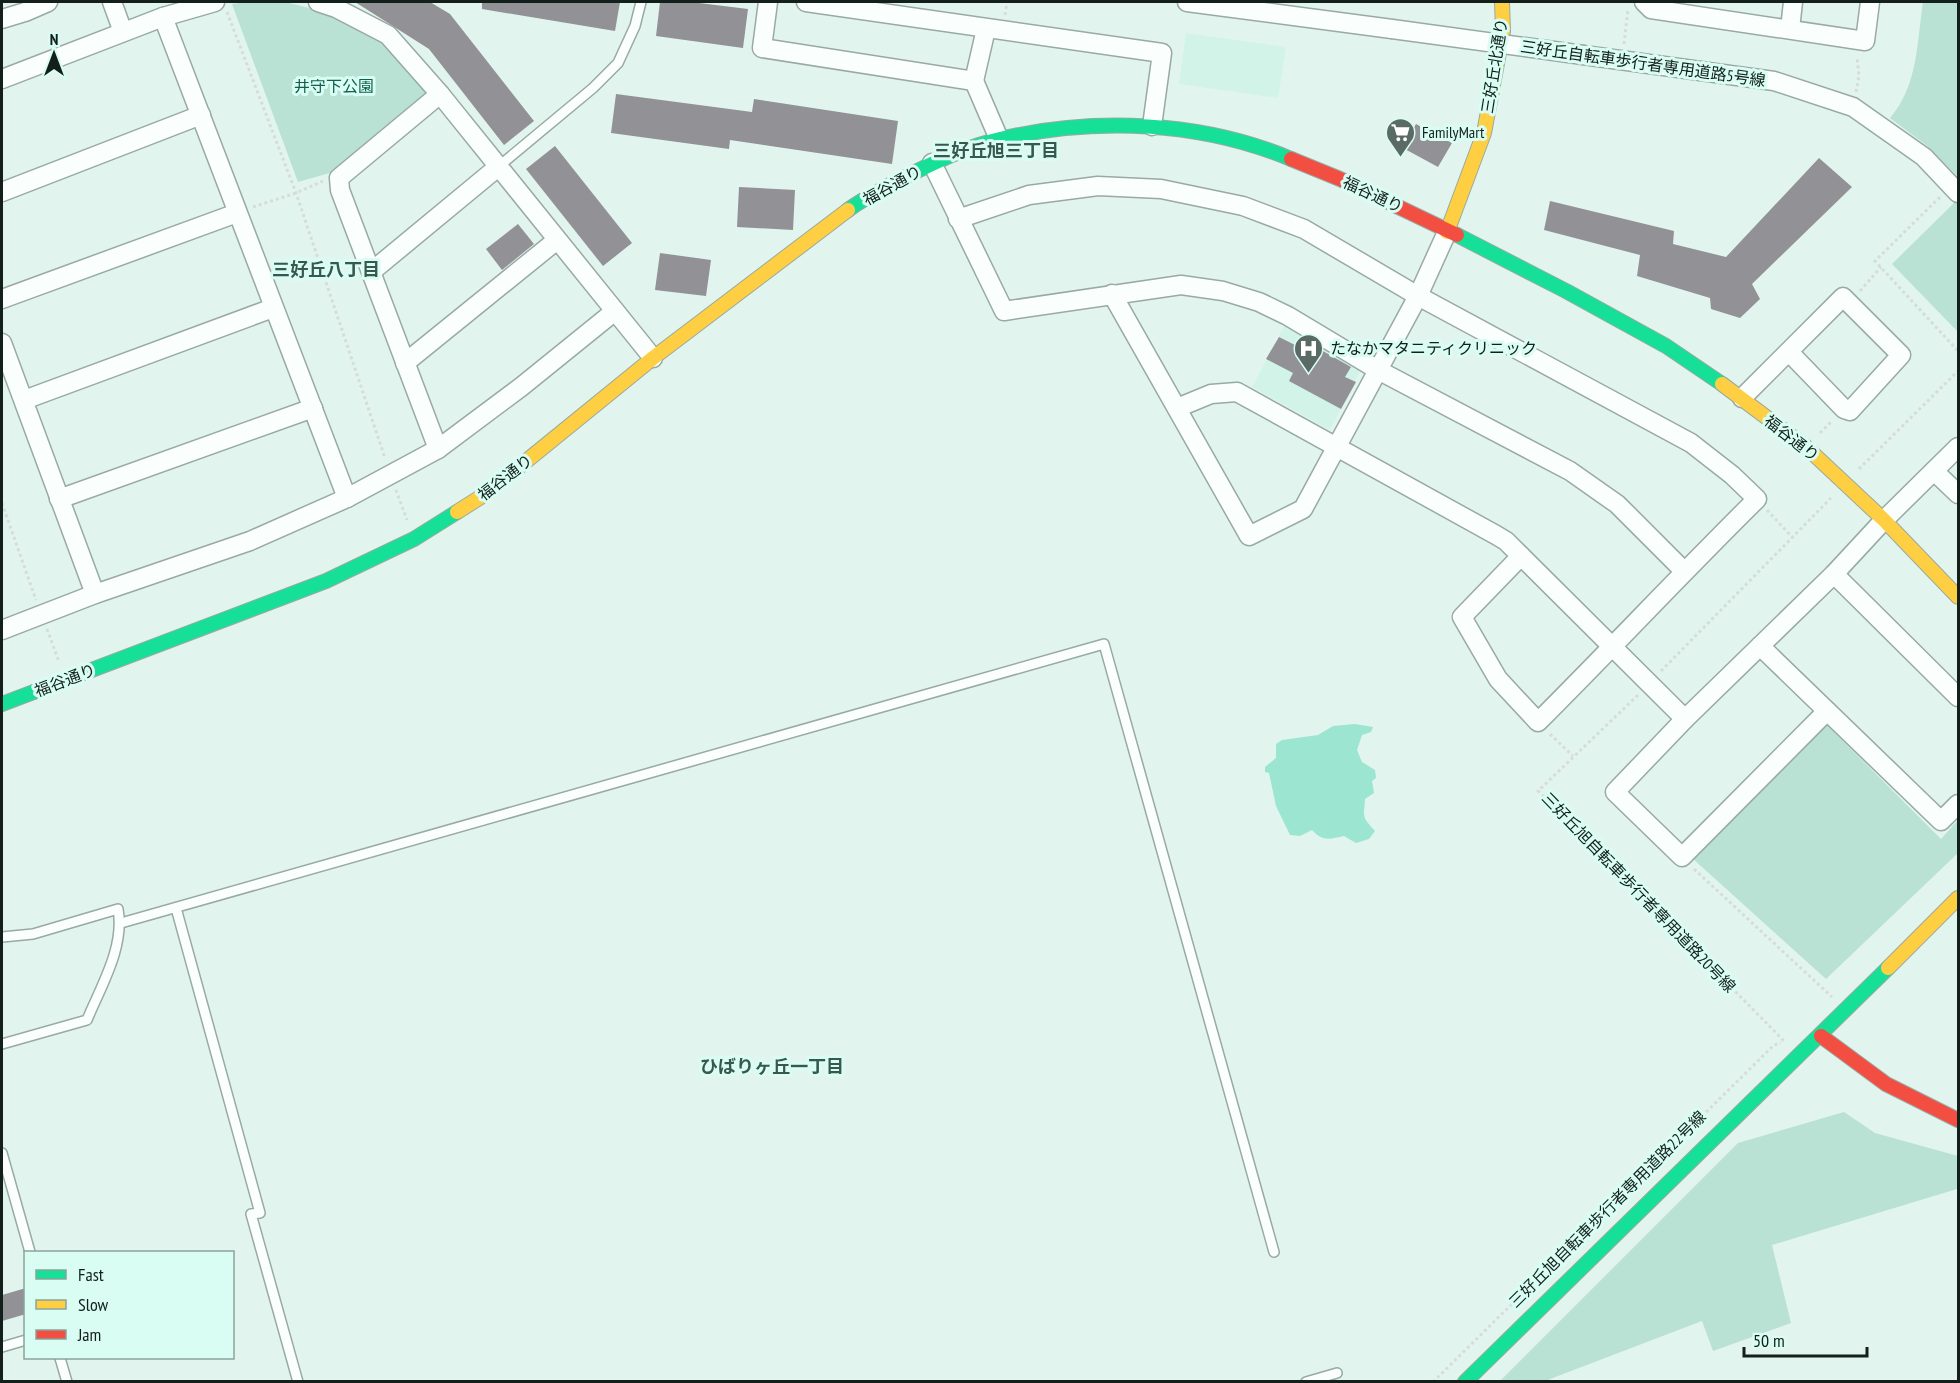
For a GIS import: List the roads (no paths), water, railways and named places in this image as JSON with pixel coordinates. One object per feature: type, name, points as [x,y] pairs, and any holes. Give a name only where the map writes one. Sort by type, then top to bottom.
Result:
[{"type":"street","points":[[2,19],[48,2]]},
{"type":"street","points":[[112,2],[123,32]]},
{"type":"street","points":[[318,2],[336,8],[388,35],[440,94],[653,358]]},
{"type":"street","points":[[768,2],[762,48],[974,81]]},
{"type":"street","points":[[806,2],[1162,53],[1152,126]]},
{"type":"street","name":"三好丘自転車歩行者専用道路5号線","points":[[1187,2],[1774,81],[1853,107],[1924,157],[1955,189]]},
{"type":"street","name":"三好丘北通り","points":[[1447,232],[1484,133],[1503,31],[1502,2]]},
{"type":"street","points":[[1644,2],[1651,9],[1865,41],[1870,2]]},
{"type":"street","points":[[1790,29],[1793,2]]},
{"type":"street","points":[[2,79],[163,17],[221,7]]},
{"type":"street","points":[[163,17],[347,498]]},
{"type":"street","points":[[986,29],[974,81],[999,139]]},
{"type":"street","points":[[438,449],[340,190],[339,178],[440,94]]},
{"type":"street","points":[[2,192],[201,115]]},
{"type":"street","name":"福谷通り","points":[[2,704],[326,581],[414,539],[487,493],[653,358],[862,200],[932,163],[999,139],[1082,125],[1152,126],[1221,137],[1273,151],[1419,216],[1566,291],[1666,346],[1742,398],[1806,447],[1846,482],[1959,597]]},
{"type":"street","points":[[932,163],[1004,311],[1181,285],[1223,291],[1259,302],[1288,316],[1378,370],[1570,471],[1617,504],[1684,571]]},
{"type":"street","points":[[371,272],[498,167]]},
{"type":"street","points":[[958,219],[1029,195],[1098,186],[1161,189],[1243,206],[1304,229],[1418,296],[1691,443],[1732,475],[1757,499],[1538,722],[1498,679],[1462,617],[1521,556]]},
{"type":"street","points":[[2,299],[237,213]]},
{"type":"street","points":[[1112,294],[1249,536],[1303,508],[1418,296],[1447,232]]},
{"type":"street","points":[[405,363],[557,240]]},
{"type":"street","points":[[1742,398],[1843,297],[1901,355],[1850,411],[1844,409],[1789,352]]},
{"type":"street","points":[[24,400],[273,308]]},
{"type":"street","points":[[2,630],[95,594],[250,541],[347,498],[438,449],[615,311]]},
{"type":"street","points":[[2,343],[95,594]]},
{"type":"street","points":[[1177,408],[1211,394],[1238,392],[1496,535],[1521,556],[1685,719]]},
{"type":"street","points":[[59,499],[313,408]]},
{"type":"street","points":[[1827,711],[1682,857],[1615,792],[1685,719],[1834,574],[1884,520],[1959,447]]},
{"type":"street","points":[[1935,471],[1959,494]]},
{"type":"street","points":[[1834,574],[1959,697]]},
{"type":"street","points":[[1760,646],[1941,821],[1959,804]]},
{"type":"street","points":[[1466,1382],[1570,1276],[1821,1036],[1959,898]]},
{"type":"street","points":[[1821,1036],[1886,1084],[1959,1119]]},
{"type":"lane","points":[[498,167],[593,88],[618,63],[635,26],[641,2]]},
{"type":"lane","points":[[121,923],[1104,644],[1274,1252]]},
{"type":"lane","points":[[176,908],[260,1213],[251,1214],[298,1382]]},
{"type":"lane","points":[[2,937],[33,934],[118,909],[121,923],[116,949],[87,1020],[2,1044]]},
{"type":"lane","points":[[2,1153],[30,1251]]},
{"type":"lane","points":[[2,1347],[24,1341]]},
{"type":"lane","points":[[60,1359],[67,1382]]},
{"type":"lane","points":[[1306,1382],[1337,1373]]},
{"type":"place","name":"FamilyMart","points":[[1401,158]]},
{"type":"place","name":"たなかマタニティクリニック","points":[[1309,374]]},
{"type":"district","name":"三好丘旭三丁目","points":[[996,150]]},
{"type":"district","name":"三好丘八丁目","points":[[326,269]]},
{"type":"district","name":"ひばりヶ丘一丁目","points":[[772,1066]]},
{"type":"park label","name":"井守下公園","points":[[334,86]]}]
